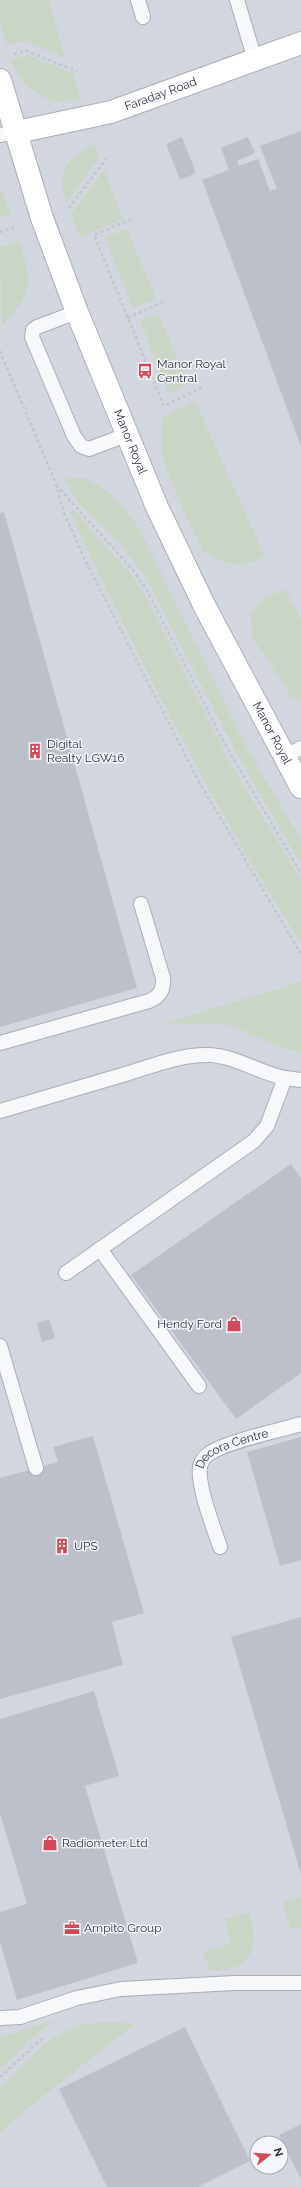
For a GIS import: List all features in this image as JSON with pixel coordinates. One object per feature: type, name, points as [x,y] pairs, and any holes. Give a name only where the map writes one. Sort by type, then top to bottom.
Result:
[{"type":"street","name":"Faraday Road","points":[[8,133],[111,112],[301,42]]},
{"type":"street","name":"Manor Royal","points":[[0,80],[8,133],[126,435],[157,507],[196,588],[292,752],[301,787]]},
{"type":"lane","points":[[138,0],[144,17]]},
{"type":"lane","points":[[237,0],[255,60]]},
{"type":"lane","points":[[77,312],[36,327],[33,330],[32,337],[74,436],[81,446],[89,448],[126,435]]},
{"type":"lane","points":[[0,1043],[149,1001],[159,996],[164,984],[163,978],[141,904]]},
{"type":"lane","points":[[0,1111],[165,1062],[194,1056],[210,1055],[226,1057],[265,1073],[301,1080]]},
{"type":"lane","points":[[66,1273],[260,1135],[271,1118],[285,1078]]},
{"type":"lane","points":[[100,1249],[199,1386]]},
{"type":"lane","points":[[0,1346],[36,1468]]},
{"type":"lane","name":"Decora Centre","points":[[220,1548],[201,1483],[200,1466],[203,1459],[208,1454],[223,1447],[301,1424]]},
{"type":"lane","points":[[0,2018],[20,2017],[77,1998],[121,1989],[234,1984],[301,1983]]},
{"type":"path","points":[[6,56],[26,50],[77,71]]},
{"type":"path","points":[[131,219],[94,235],[164,406],[202,388]]},
{"type":"path","points":[[128,318],[165,301]]},
{"type":"path","points":[[0,350],[56,484],[64,513],[85,560],[185,755],[301,954]]},
{"type":"path","points":[[56,484],[132,570],[147,590],[224,743],[301,873]]},
{"type":"path","points":[[0,2077],[49,2033]]},
{"type":"shaded area","points":[[0,0],[301,0],[301,2187],[0,2187]]},
{"type":"green space","points":[[0,0],[49,0],[65,58],[25,41],[7,45],[0,19]]},
{"type":"green space","points":[[28,55],[73,73],[81,98],[67,101],[56,101],[48,99],[32,90],[19,76],[11,60]]},
{"type":"green space","points":[[94,144],[99,158],[67,202],[62,183],[63,174],[66,167],[77,154]]},
{"type":"green space","points":[[104,170],[123,219],[80,237],[71,214]]},
{"type":"green space","points":[[0,188],[11,214],[0,217]]},
{"type":"green space","points":[[127,229],[156,299],[133,308],[105,238]]},
{"type":"green space","points":[[19,241],[24,255],[28,278],[27,287],[19,305],[2,326],[0,247]]},
{"type":"green space","points":[[158,314],[189,384],[169,394],[140,320]]},
{"type":"green space","points":[[195,401],[265,557],[243,565],[223,562],[204,552],[181,505],[162,455],[162,422],[163,417]]},
{"type":"green space","points":[[82,478],[91,481],[115,498],[140,530],[245,744],[301,840],[301,864],[243,765],[144,574],[121,545],[78,503],[65,479]]},
{"type":"green space","points":[[70,509],[75,511],[132,576],[147,598],[231,764],[301,880],[301,943],[237,839],[178,732],[96,568],[70,513]]},
{"type":"green space","points":[[285,589],[301,619],[301,702],[291,696],[252,637],[251,616],[261,600]]},
{"type":"green space","points":[[301,982],[301,1053],[278,1046],[230,1025],[165,1023]]},
{"type":"green space","points":[[301,1897],[301,1927],[291,1929],[283,1902]]},
{"type":"green space","points":[[249,1912],[253,1929],[253,1945],[251,1953],[247,1959],[241,1964],[226,1970],[218,1971],[210,1969],[203,1952],[232,1943],[225,1919]]},
{"type":"green space","points":[[57,2019],[36,2034],[0,2069],[0,2038]]},
{"type":"green space","points":[[109,2022],[135,2024],[13,2120],[0,2134],[0,2088],[24,2063],[48,2042],[61,2034],[91,2023]]},
{"type":"building","points":[[301,131],[301,446],[202,180],[229,170],[221,148],[248,137],[255,153],[237,161],[239,166],[258,159],[270,191],[277,189],[260,146]]},
{"type":"building","points":[[182,137],[196,173],[180,180],[166,144]]},
{"type":"building","name":"Digital Realty LGW16","points":[[4,512],[137,988],[0,1027],[0,513]]},
{"type":"building","name":"Hendy Ford","points":[[291,1164],[301,1178],[301,1373],[236,1419],[131,1275]]},
{"type":"building","points":[[49,1319],[55,1338],[42,1342],[37,1323]]},
{"type":"building","name":"UPS","points":[[93,1436],[144,1613],[112,1622],[123,1665],[0,1699],[0,1478],[58,1462],[53,1447]]},
{"type":"building","points":[[301,1437],[301,1560],[280,1566],[247,1452]]},
{"type":"building","points":[[301,1617],[301,1874],[231,1637]]},
{"type":"building","points":[[94,1691],[119,1776],[85,1786],[138,1963],[17,2000],[0,1942],[0,1912],[27,1904],[0,1813],[0,1719]]},
{"type":"building","points":[[185,2027],[249,2161],[197,2187],[107,2187],[59,2089]]},
{"type":"building","points":[[301,2124],[301,2179],[289,2155],[289,2135],[279,2135]]},
{"type":"place","name":"Manor Royal Central","points":[[145,371]]},
{"type":"place","name":"Digital Realty LGW16","points":[[35,751]]},
{"type":"place","name":"Hendy Ford","points":[[234,1324]]},
{"type":"place","name":"UPS","points":[[62,1546]]},
{"type":"place","name":"Radiometer Ltd","points":[[50,1843]]},
{"type":"place","name":"Ampito Group","points":[[72,1928]]}]
